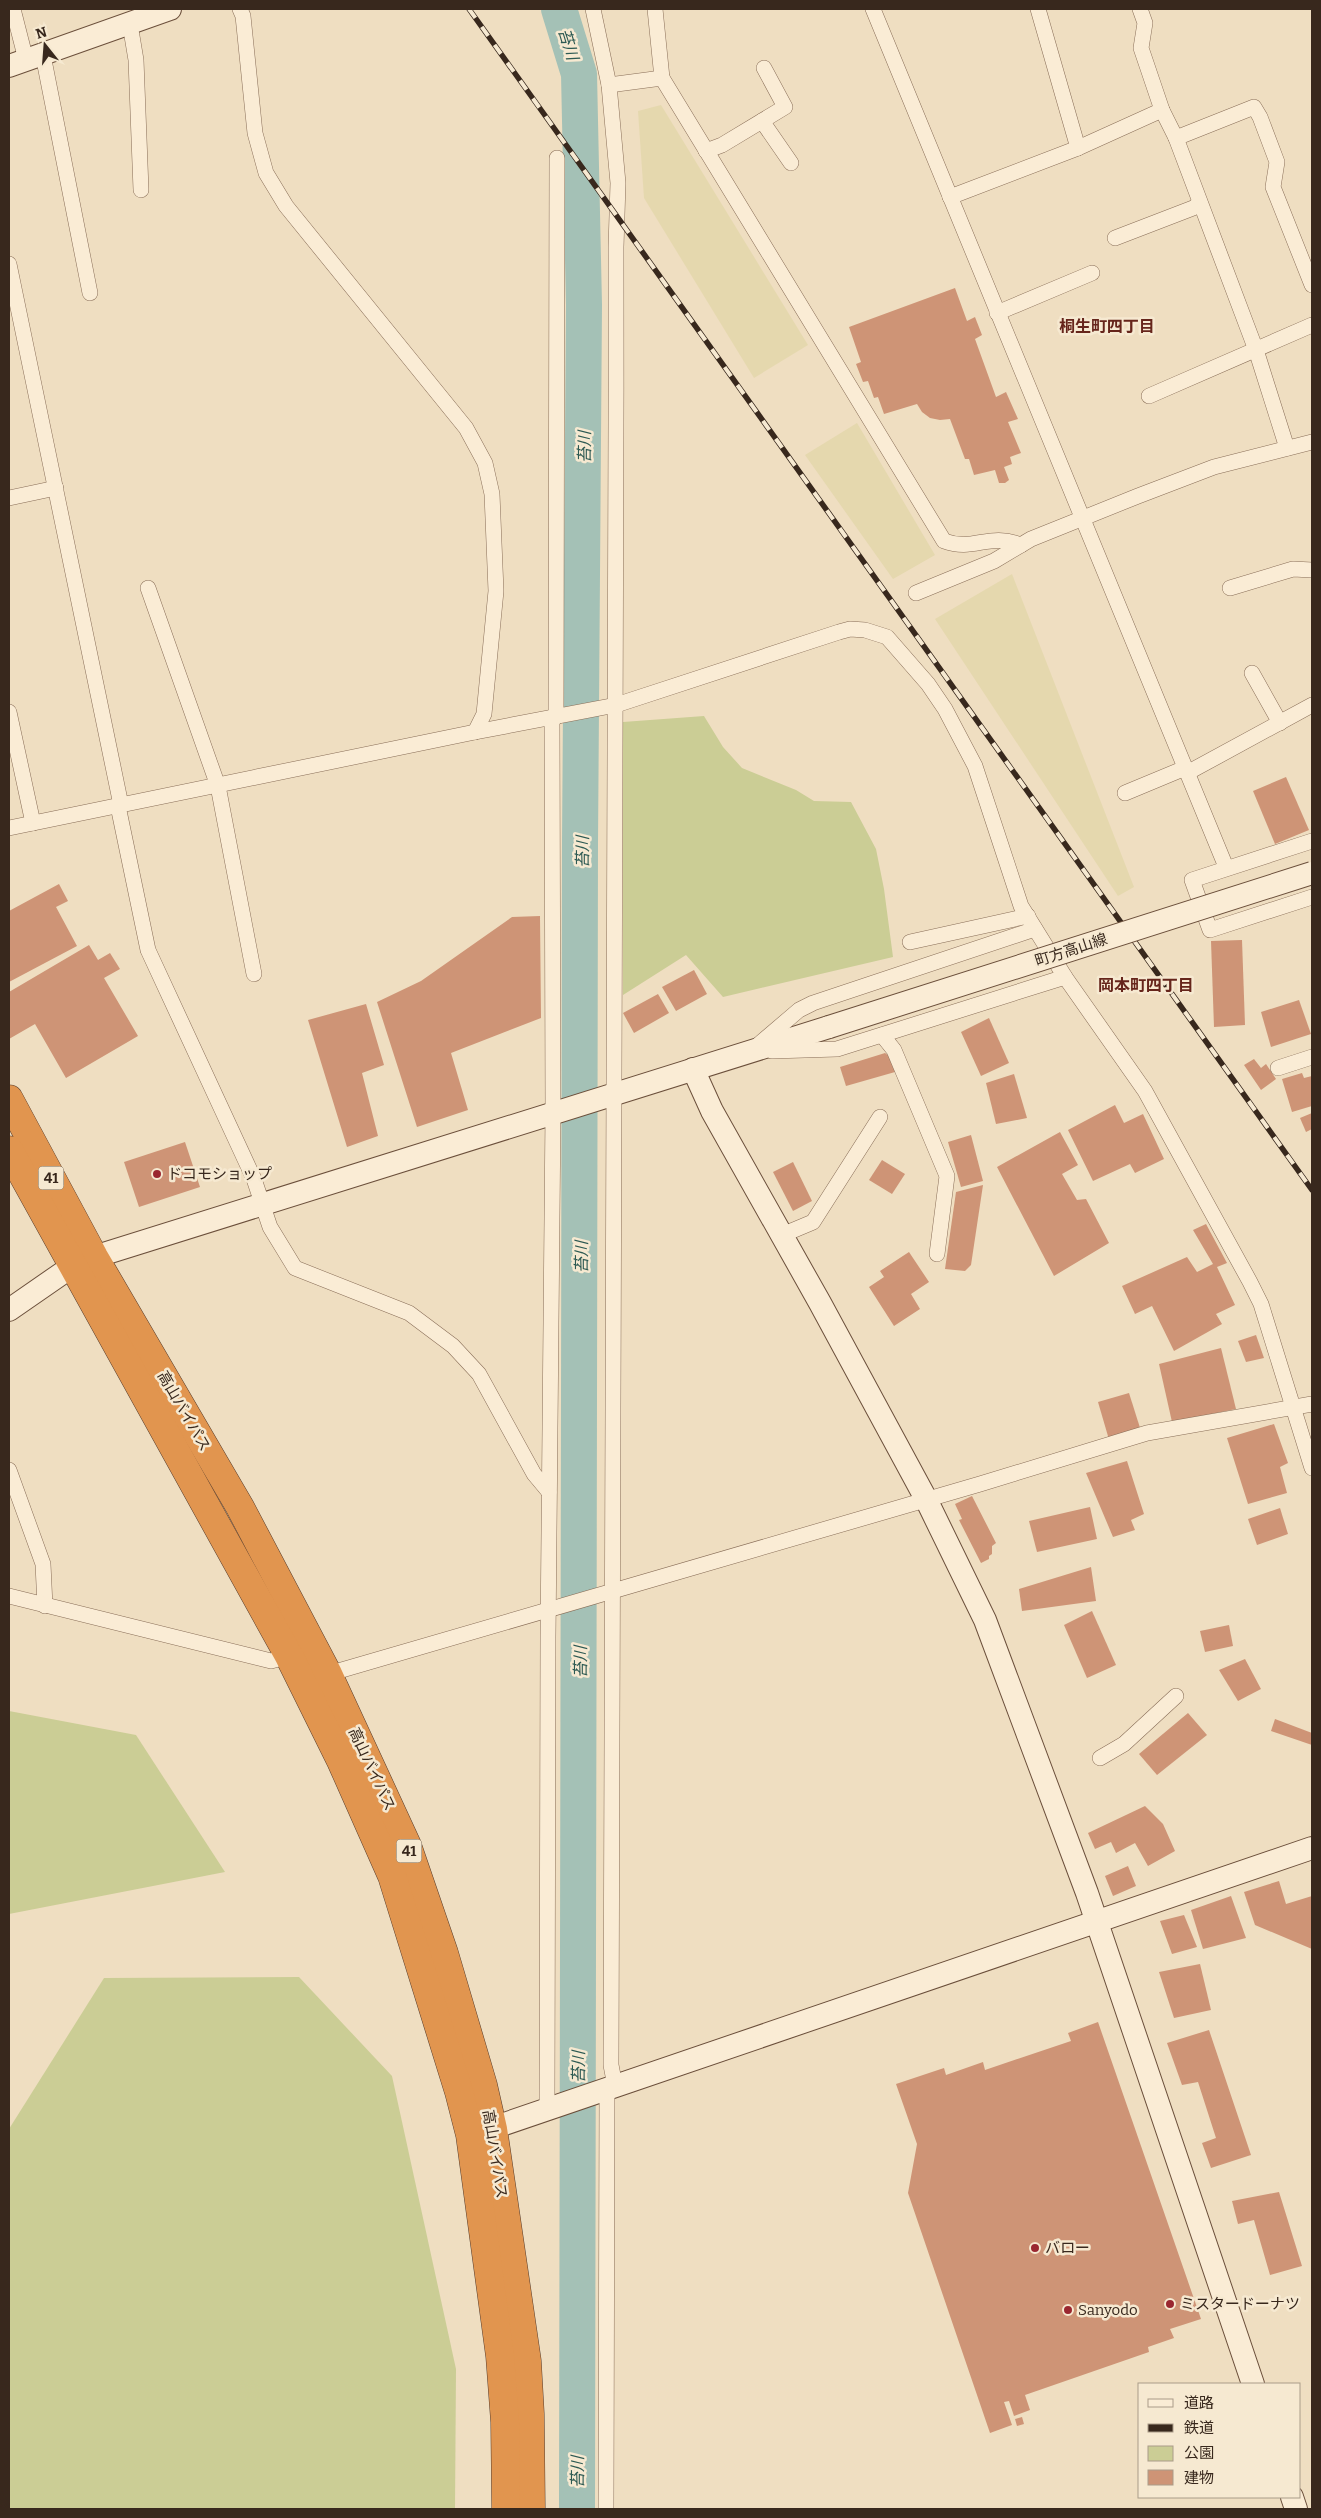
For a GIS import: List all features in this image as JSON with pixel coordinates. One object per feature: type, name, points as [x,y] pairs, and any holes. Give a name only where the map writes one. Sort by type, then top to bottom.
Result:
[{"type":"highway","name":"高山バイパス","points":[[9,1099],[84,1261],[289,1656],[356,1795],[392,1876],[459,2092],[481,2132],[527,2361],[530,2414],[531,2509]]},
{"type":"highway","name":"高山バイパス","points":[[9,1150],[84,1261],[240,1507],[328,1674],[407,1845],[444,1953],[483,2085],[481,2132],[505,2422],[506,2509]]},
{"type":"street","points":[[13,9],[90,293]]},
{"type":"street","points":[[26,60],[170,9]]},
{"type":"street","points":[[240,9],[243,16],[255,133],[266,173],[274,188],[286,206],[466,428],[485,463],[492,494],[496,590],[484,714],[475,732]]},
{"type":"street","points":[[593,9],[609,85],[618,183],[612,706],[608,1591],[611,2065],[608,2089],[606,2509]]},
{"type":"street","points":[[655,9],[662,78],[944,541],[956,546],[968,546],[984,541],[1004,539],[1021,545]]},
{"type":"street","points":[[873,9],[1226,867]]},
{"type":"street","points":[[1038,9],[1078,148]]},
{"type":"street","points":[[1140,9],[1145,23],[1141,48],[1162,110],[1176,138],[1256,350],[1287,448]]},
{"type":"street","points":[[130,24],[136,60],[141,190]]},
{"type":"street","points":[[706,151],[722,145],[785,107],[764,68]]},
{"type":"street","points":[[609,85],[662,78]]},
{"type":"street","points":[[1176,138],[1254,107],[1260,117],[1277,162],[1273,187],[1312,285]]},
{"type":"street","points":[[950,197],[1078,148],[1162,110]]},
{"type":"street","points":[[762,121],[791,163]]},
{"type":"street","points":[[549,2109],[552,1608],[550,1492],[554,1113],[557,158]]},
{"type":"street","points":[[1115,238],[1192,208],[1200,203]]},
{"type":"street","points":[[9,264],[56,488],[148,950],[254,1179],[261,1205],[270,1227],[295,1268],[409,1313],[453,1346],[479,1374],[534,1474],[550,1492]]},
{"type":"street","points":[[997,313],[1092,273]]},
{"type":"street","points":[[1149,396],[1312,325]]},
{"type":"street","points":[[916,593],[994,561],[1032,539],[1214,467],[1312,442]]},
{"type":"street","points":[[9,498],[56,488]]},
{"type":"street","points":[[1230,588],[1293,569],[1312,570]]},
{"type":"street","points":[[148,588],[218,786],[254,974]]},
{"type":"street","points":[[9,828],[475,732],[612,706],[850,629],[865,630],[887,637],[928,684],[961,738],[988,800],[1014,886],[1031,923],[1065,977],[1145,1091],[1250,1282],[1261,1304],[1312,1468]]},
{"type":"street","points":[[1252,673],[1280,723]]},
{"type":"street","points":[[1125,793],[1186,770],[1311,708]]},
{"type":"street","points":[[9,712],[33,823]]},
{"type":"street","points":[[1312,840],[1226,867],[1192,880],[1210,930],[1312,897]]},
{"type":"street","name":"町方高山線","points":[[611,1095],[1312,873]]},
{"type":"street","points":[[910,942],[1031,923]]},
{"type":"street","points":[[751,1051],[799,1010],[813,1003],[1031,923]]},
{"type":"street","points":[[751,1051],[837,1049],[1065,977]]},
{"type":"street","points":[[882,1035],[894,1050],[947,1176],[937,1254]]},
{"type":"street","points":[[1278,1068],[1312,1057]]},
{"type":"street","points":[[693,1069],[712,1111],[782,1235],[926,1500],[985,1620],[1087,1893],[1253,2383]]},
{"type":"street","points":[[9,1310],[84,1261],[611,1095]]},
{"type":"street","points":[[782,1235],[813,1222],[880,1117]]},
{"type":"street","points":[[328,1674],[926,1500],[1147,1433],[1273,1409],[1293,1408],[1312,1404]]},
{"type":"street","points":[[9,1470],[43,1564],[45,1606]]},
{"type":"street","points":[[9,1596],[272,1661],[289,1656]]},
{"type":"street","points":[[1100,1758],[1124,1744],[1176,1696]]},
{"type":"street","points":[[481,2132],[1312,1848]]},
{"type":"shaded area","points":[[661,105],[808,345],[754,378],[644,198],[638,111]]},
{"type":"shaded area","points":[[857,423],[935,555],[893,579],[805,455]]},
{"type":"shaded area","points":[[1012,574],[1134,887],[1118,896],[935,619]]},
{"type":"green space","points":[[704,716],[723,747],[742,768],[796,790],[814,801],[851,802],[876,849],[884,889],[893,957],[723,997],[686,955],[623,995],[623,722]]},
{"type":"green space","points":[[9,1711],[136,1735],[225,1872],[9,1914]]},
{"type":"green space","points":[[299,1977],[392,2076],[456,2369],[455,2509],[9,2509],[9,2129],[104,1978]]},
{"type":"building","points":[[955,288],[967,321],[975,317],[982,335],[975,339],[996,397],[1006,392],[1018,419],[1008,422],[1021,453],[1010,457],[1012,464],[1004,467],[1009,480],[1005,483],[999,483],[995,470],[974,475],[969,459],[965,459],[950,419],[930,418],[922,412],[917,404],[884,414],[878,397],[874,398],[868,381],[863,382],[856,364],[861,362],[849,327]]},
{"type":"building","points":[[1286,777],[1309,830],[1275,844],[1253,791]]},
{"type":"building","points":[[59,884],[68,901],[56,907],[77,946],[9,982],[9,911]]},
{"type":"building","points":[[540,916],[541,1018],[451,1053],[468,1110],[417,1127],[377,1002],[421,981],[512,917]]},
{"type":"building","points":[[1242,940],[1245,1025],[1214,1027],[1211,941]]},
{"type":"building","points":[[89,945],[98,960],[110,953],[120,969],[104,978],[138,1036],[66,1078],[35,1024],[9,1039],[9,992]]},
{"type":"building","points":[[694,970],[707,994],[676,1011],[662,987]]},
{"type":"building","points":[[658,994],[669,1013],[634,1033],[623,1013]]},
{"type":"building","points":[[1299,1000],[1311,1034],[1271,1047],[1261,1012]]},
{"type":"building","points":[[366,1004],[384,1065],[362,1073],[378,1136],[347,1147],[308,1020]]},
{"type":"building","points":[[989,1018],[1009,1063],[981,1076],[961,1032]]},
{"type":"building","points":[[885,1053],[889,1056],[895,1072],[846,1086],[840,1067]]},
{"type":"building","points":[[1254,1059],[1261,1068],[1266,1064],[1276,1079],[1261,1090],[1244,1065]]},
{"type":"building","points":[[1302,1073],[1304,1078],[1312,1076],[1312,1106],[1292,1112],[1282,1079]]},
{"type":"building","points":[[1014,1074],[1027,1118],[996,1124],[986,1083]]},
{"type":"building","points":[[1115,1105],[1124,1123],[1143,1114],[1164,1159],[1135,1173],[1130,1164],[1093,1181],[1068,1130]]},
{"type":"building","points":[[1312,1113],[1312,1129],[1306,1132],[1300,1118]]},
{"type":"building","points":[[1060,1132],[1078,1165],[1062,1174],[1077,1200],[1086,1199],[1109,1243],[1054,1276],[997,1167]]},
{"type":"building","points":[[971,1135],[983,1181],[961,1187],[948,1142]]},
{"type":"building","points":[[185,1142],[200,1187],[139,1207],[124,1162]]},
{"type":"building","points":[[882,1160],[905,1174],[892,1194],[869,1180]]},
{"type":"building","points":[[793,1162],[812,1201],[793,1211],[773,1172]]},
{"type":"building","points":[[983,1185],[971,1265],[965,1271],[945,1269],[956,1192]]},
{"type":"building","points":[[1206,1224],[1227,1263],[1217,1267],[1235,1305],[1216,1314],[1222,1324],[1174,1351],[1152,1306],[1135,1314],[1122,1286],[1187,1257],[1197,1272],[1213,1264],[1193,1230]]},
{"type":"building","points":[[909,1252],[929,1282],[911,1294],[920,1309],[894,1326],[869,1287],[884,1277],[880,1271]]},
{"type":"building","points":[[1256,1335],[1264,1358],[1246,1362],[1238,1341]]},
{"type":"building","points":[[1221,1348],[1236,1409],[1172,1422],[1159,1364]]},
{"type":"building","points":[[1129,1393],[1141,1431],[1110,1443],[1098,1402]]},
{"type":"building","points":[[1274,1424],[1288,1463],[1280,1467],[1287,1493],[1248,1504],[1227,1438]]},
{"type":"building","points":[[1127,1461],[1144,1514],[1131,1520],[1135,1530],[1113,1537],[1086,1473]]},
{"type":"building","points":[[972,1496],[996,1543],[992,1546],[992,1554],[989,1556],[989,1559],[981,1563],[959,1520],[962,1519],[955,1504]]},
{"type":"building","points":[[1090,1507],[1097,1539],[1037,1552],[1029,1521]]},
{"type":"building","points":[[1280,1508],[1288,1534],[1257,1545],[1248,1519]]},
{"type":"building","points":[[1091,1567],[1096,1601],[1022,1611],[1019,1589]]},
{"type":"building","points":[[1092,1611],[1116,1665],[1087,1678],[1064,1625]]},
{"type":"building","points":[[1229,1625],[1233,1646],[1205,1652],[1200,1631]]},
{"type":"building","points":[[1245,1659],[1261,1689],[1238,1701],[1219,1670]]},
{"type":"building","points":[[1188,1713],[1207,1735],[1157,1775],[1139,1754]]},
{"type":"building","points":[[1275,1719],[1312,1733],[1312,1745],[1271,1731]]},
{"type":"building","points":[[1145,1806],[1163,1824],[1175,1851],[1148,1866],[1135,1843],[1116,1853],[1111,1842],[1095,1849],[1088,1833]]},
{"type":"building","points":[[1128,1866],[1136,1886],[1113,1896],[1105,1876]]},
{"type":"building","points":[[1279,1881],[1286,1904],[1312,1896],[1312,1949],[1255,1925],[1244,1892]]},
{"type":"building","points":[[1231,1896],[1246,1938],[1203,1949],[1191,1910]]},
{"type":"building","points":[[1184,1915],[1197,1947],[1172,1954],[1160,1921]]},
{"type":"building","points":[[1200,1964],[1211,2010],[1174,2018],[1159,1972]]},
{"type":"building","points":[[1098,2022],[1201,2319],[1170,2329],[1174,2338],[1148,2347],[1149,2352],[1025,2395],[1030,2410],[1014,2416],[1009,2401],[1004,2402],[1012,2425],[990,2433],[908,2193],[917,2144],[896,2084],[944,2068],[946,2075],[983,2062],[985,2070],[1071,2041],[1068,2033]]},
{"type":"building","points":[[1209,2030],[1251,2155],[1211,2168],[1202,2143],[1216,2138],[1198,2082],[1182,2085],[1167,2043]]},
{"type":"building","points":[[1279,2192],[1302,2266],[1270,2275],[1254,2220],[1238,2224],[1232,2201]]},
{"type":"building","points":[[1022,2417],[1024,2424],[1017,2426],[1015,2419]]},
{"type":"waterway","name":"苔川","points":[[559,9],[579,74],[584,305],[580,843],[577,2509]]},
{"type":"railway","points":[[469,9],[1312,1190]]},
{"type":"place","name":"ドコモショップ","points":[[157,1174]]},
{"type":"place","name":"バロー","points":[[1035,2248]]},
{"type":"place","name":"ミスタードーナツ","points":[[1170,2304]]},
{"type":"place","name":"Sanyodo","points":[[1068,2310]]},
{"type":"district","name":"桐生町四丁目","points":[[1107,326]]},
{"type":"district","name":"岡本町四丁目","points":[[1146,985]]}]
